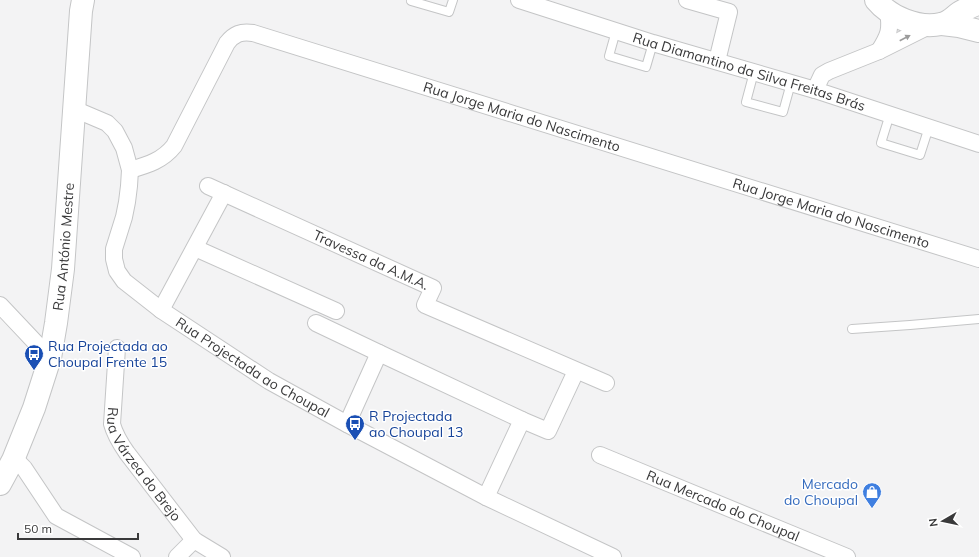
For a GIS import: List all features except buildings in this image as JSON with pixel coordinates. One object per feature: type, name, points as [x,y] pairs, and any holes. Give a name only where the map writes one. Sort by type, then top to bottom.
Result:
[{"type":"street","name":"Rua António Mestre","points":[[0,484],[13,460],[34,408],[50,358],[63,269],[83,0]]},
{"type":"street","name":"Rua Diamantino da Silva Freitas Brás","points":[[519,0],[653,43],[815,90],[979,144]]},
{"type":"street","points":[[687,0],[729,12],[717,61]]},
{"type":"street","points":[[815,90],[822,75],[829,71],[879,51],[949,15],[979,3]]},
{"type":"street","points":[[882,6],[908,21],[918,24],[949,15]]},
{"type":"street","points":[[879,51],[887,38],[890,29],[890,22],[882,6]]},
{"type":"street","points":[[949,15],[959,26],[979,31]]},
{"type":"street","name":"Rua Jorge Maria do Nascimento","points":[[130,170],[150,164],[169,153],[227,43],[232,37],[246,32],[979,259]]},
{"type":"street","name":"Rua Projectada ao Choupal","points":[[74,109],[107,123],[115,131],[124,148],[130,170],[127,202],[124,218],[114,249],[114,259],[117,271],[124,281],[161,310],[269,380],[347,424],[486,497],[613,557]]},
{"type":"street","name":"Travessa da A.M.A.","points":[[208,186],[433,288],[426,305],[606,384]]},
{"type":"street","points":[[161,310],[224,193]]},
{"type":"street","points":[[195,248],[336,311]]},
{"type":"street","points":[[0,305],[50,358]]},
{"type":"street","points":[[316,323],[548,432],[576,371]]},
{"type":"street","name":"Rua Várzea do Brejo","points":[[117,348],[112,424],[117,438],[194,540],[222,557]]},
{"type":"street","points":[[347,424],[379,353]]},
{"type":"street","points":[[486,497],[522,420]]},
{"type":"street","name":"Rua Mercado do Choupal","points":[[600,456],[847,557]]},
{"type":"street","points":[[13,460],[24,468],[56,516],[132,557]]},
{"type":"street","points":[[177,557],[194,540]]},
{"type":"lane","points":[[412,0],[411,2],[449,12],[453,0]]},
{"type":"lane","points":[[616,31],[609,56],[646,67],[653,43]]},
{"type":"lane","points":[[754,72],[746,102],[783,112],[791,83]]},
{"type":"lane","points":[[890,114],[881,143],[920,155],[928,127]]},
{"type":"lane","points":[[852,329],[979,319]]},
{"type":"place","name":"Rua Projectada ao Choupal Frente 15","points":[[34,371]]},
{"type":"place","name":"R Projectada ao Choupal 13","points":[[355,441]]},
{"type":"place","name":"Mercado do Choupal","points":[[872,509]]}]
